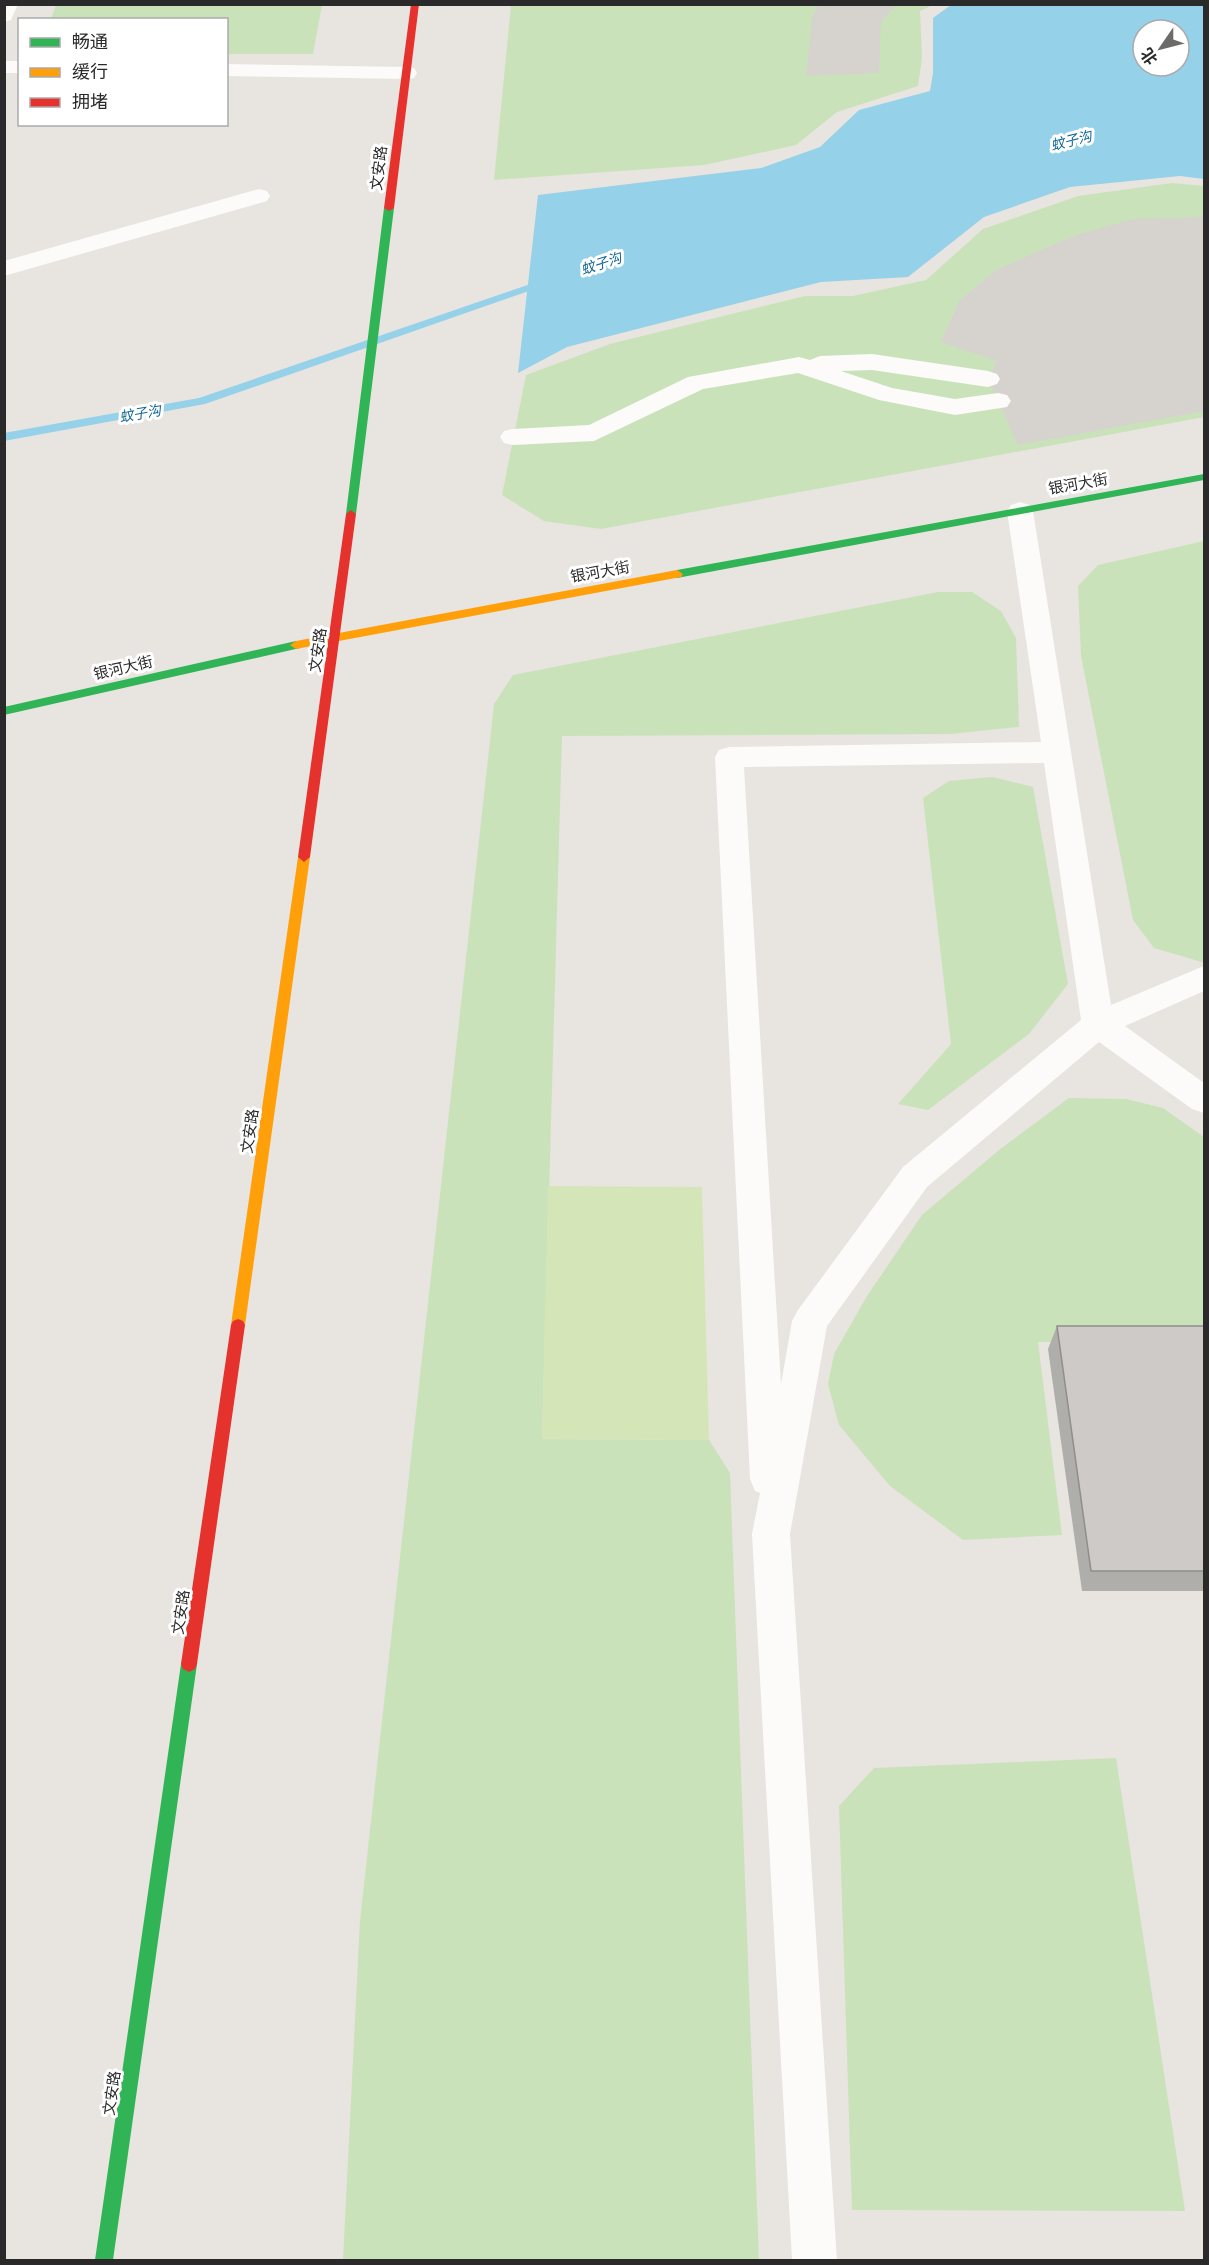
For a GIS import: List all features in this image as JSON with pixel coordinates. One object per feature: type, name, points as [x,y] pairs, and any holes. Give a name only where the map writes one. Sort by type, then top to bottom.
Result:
[{"type":"main road","name":"文安路","points":[[104,2260],[336,636],[415,4]]},
{"type":"main road","name":"银河大街","points":[[4,711],[336,636],[1204,477]]},
{"type":"street","points":[[4,16],[8,4]]},
{"type":"street","points":[[228,70],[406,73]]},
{"type":"street","points":[[4,269],[259,196]]},
{"type":"street","points":[[513,437],[594,433],[697,382],[799,364],[872,362],[988,379]]},
{"type":"street","points":[[799,364],[899,397],[955,407],[998,401]]},
{"type":"street","points":[[1020,511],[1098,1024],[1204,1100]]},
{"type":"street","points":[[813,2260],[729,757],[1056,752]]},
{"type":"street","points":[[771,1534],[810,1321],[915,1177],[1098,1024],[1204,978]]},
{"type":"green space","points":[[56,4],[322,5],[313,54],[228,54],[228,18],[51,18]]},
{"type":"green space","points":[[511,5],[933,5],[920,11],[922,58],[918,86],[837,112],[796,145],[704,165],[494,180]]},
{"type":"green space","points":[[1172,183],[1204,186],[1204,417],[601,529],[544,521],[502,495],[526,375],[610,344],[805,296],[853,296],[926,280],[983,229],[1078,196]]},
{"type":"green space","points":[[1204,541],[1204,961],[1202,962],[1154,948],[1133,920],[1081,656],[1078,586],[1098,565]]},
{"type":"green space","points":[[938,592],[972,592],[1001,611],[1016,638],[1019,727],[950,734],[562,736],[542,1439],[709,1440],[730,1473],[759,2260],[343,2260],[360,1921],[494,704],[513,675]]},
{"type":"green space","points":[[992,777],[1033,787],[1068,984],[1029,1034],[928,1110],[898,1104],[951,1044],[923,798],[949,781]]},
{"type":"green space","points":[[1069,1098],[1126,1099],[1163,1108],[1204,1137],[1204,1342],[1038,1342],[1062,1535],[963,1540],[890,1486],[839,1425],[828,1384],[834,1354],[867,1296],[922,1215],[999,1150]]},
{"type":"green space","points":[[548,1186],[702,1187],[709,1440],[542,1439]]},
{"type":"green space","points":[[1116,1758],[1185,2211],[852,2210],[839,1806],[874,1768]]},
{"type":"shaded area","points":[[818,5],[896,5],[881,22],[879,73],[806,76],[812,19]]},
{"type":"shaded area","points":[[1204,217],[1204,411],[1018,445],[988,379],[997,361],[941,342],[959,301],[996,270],[1076,235],[1134,219]]},
{"type":"water","points":[[951,5],[1204,5],[1204,179],[1180,176],[1070,187],[984,217],[908,277],[821,282],[567,347],[518,373],[538,195],[761,168],[820,147],[859,110],[930,91],[933,73],[933,18]]},
{"type":"building","points":[[1057,1326],[1204,1326],[1204,1571],[1091,1571]]},
{"type":"waterway","name":"蚊子沟","points":[[4,437],[201,401],[545,282]]},
{"type":"traffic: fast","points":[[351,514],[389,208]]},
{"type":"traffic: fast","points":[[677,574],[1204,477]]},
{"type":"traffic: fast","points":[[4,711],[296,645]]},
{"type":"traffic: fast","points":[[104,2260],[189,1664]]},
{"type":"traffic: slow","points":[[296,645],[677,574]]},
{"type":"traffic: slow","points":[[238,1325],[304,857]]},
{"type":"traffic: jam","points":[[389,208],[415,4]]},
{"type":"traffic: jam","points":[[304,857],[351,514]]},
{"type":"traffic: jam","points":[[189,1664],[238,1325]]}]
